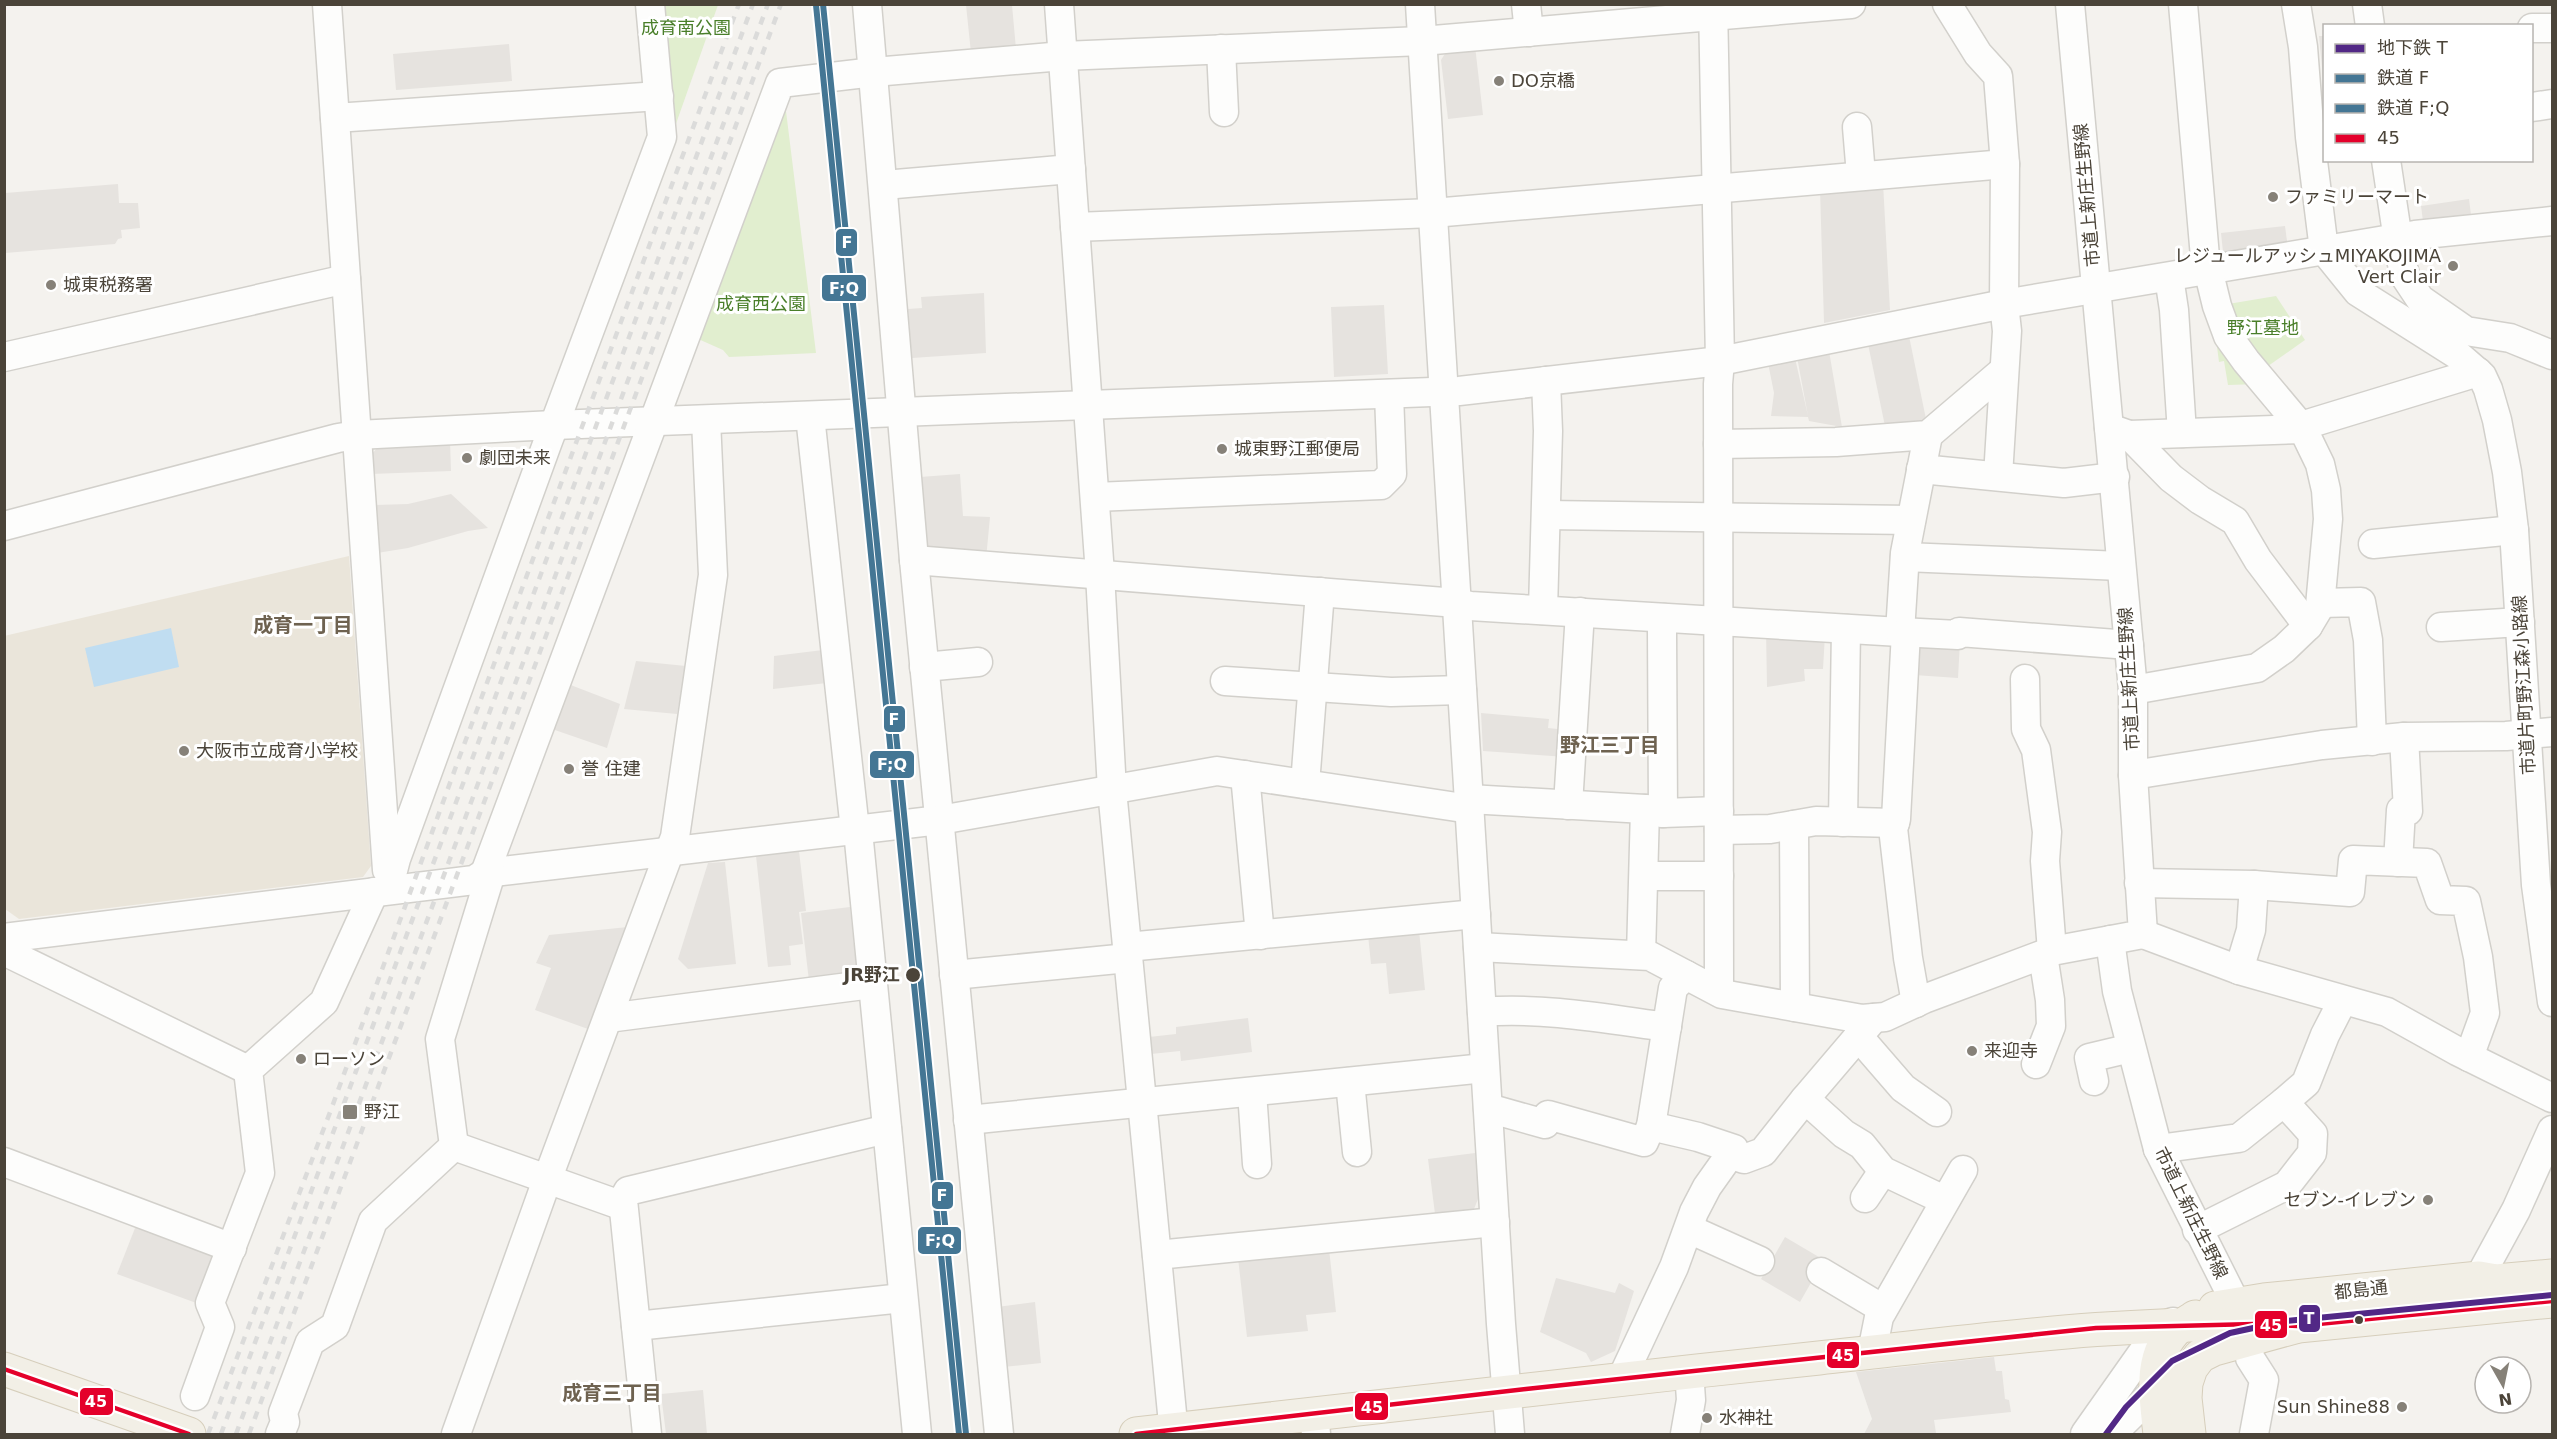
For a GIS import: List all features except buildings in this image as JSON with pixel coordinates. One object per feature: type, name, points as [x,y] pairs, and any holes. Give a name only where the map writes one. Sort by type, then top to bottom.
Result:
[{"type":"main road","name":"都島通","points":[[2196,1316],[2479,1278],[2496,1281],[2553,1276]]},
{"type":"main road","name":"都島通","points":[[2200,1356],[2248,1339],[2298,1326],[2553,1301]]},
{"type":"main road","points":[[2101,1328],[2123,1320],[2196,1316],[2254,1324],[2298,1326]]},
{"type":"main road","points":[[1136,1434],[1315,1424],[1506,1391],[2196,1316]]},
{"type":"main road","points":[[2160,1434],[2155,1389],[2157,1366],[2169,1339],[2196,1316]]},
{"type":"main road","points":[[2189,1434],[2185,1398],[2186,1383],[2191,1368],[2200,1356]]},
{"type":"main road","points":[[4,1369],[189,1434]]},
{"type":"street","points":[[327,4],[357,435],[381,891]]},
{"type":"street","points":[[248,1070],[324,1002],[396,859],[662,137],[650,4]]},
{"type":"street","points":[[867,4],[914,560],[999,1434]]},
{"type":"street","points":[[1059,4],[1089,405],[1112,790],[1174,1432]]},
{"type":"street","points":[[1420,4],[1485,1068],[1510,1434]]},
{"type":"street","points":[[454,1146],[440,1039],[488,873],[652,422],[780,83],[874,72],[1063,56],[1422,41],[1527,18],[1851,4]]},
{"type":"street","points":[[1947,4],[1978,54],[1998,76],[2004,164],[2004,303],[2007,331],[2007,361],[2003,371],[1998,476]]},
{"type":"street","name":"市道上新庄生野線","points":[[2070,4],[2096,289],[2119,432],[2115,477],[2133,690],[2133,775],[2143,934]]},
{"type":"street","points":[[2183,4],[2205,257],[2217,306],[2228,336],[2246,361],[2302,427],[2320,464],[2326,490],[2328,519],[2314,615]]},
{"type":"street","points":[[2296,4],[2303,40],[2310,137],[2324,250],[2358,292],[2459,356],[2478,372]]},
{"type":"street","points":[[2367,4],[2370,24]]},
{"type":"street","points":[[1713,11],[1720,361],[1718,371],[1719,992]]},
{"type":"street","points":[[2533,28],[2553,28]]},
{"type":"street","points":[[1221,49],[1224,112]]},
{"type":"street","points":[[335,118],[659,96]]},
{"type":"street","points":[[2533,107],[2553,104]]},
{"type":"street","points":[[1857,127],[1861,175]]},
{"type":"street","points":[[2386,162],[2406,278],[2420,299],[2466,331],[2510,338],[2553,355]]},
{"type":"street","points":[[1075,227],[1433,213],[2004,164]]},
{"type":"street","points":[[884,185],[1071,170]]},
{"type":"street","points":[[4,526],[338,438],[357,435],[554,425],[1444,392],[1720,361],[2004,303],[2398,238],[2553,221]]},
{"type":"street","points":[[2169,277],[2174,310],[2182,433]]},
{"type":"street","points":[[4,357],[346,279]]},
{"type":"street","points":[[2478,372],[2484,334]]},
{"type":"street","points":[[1718,444],[1836,442],[1928,435],[2003,371]]},
{"type":"street","points":[[2119,432],[2182,433],[2302,427],[2478,372]]},
{"type":"street","name":"市道片町野江森小路線","points":[[2478,372],[2486,383],[2497,420],[2507,472],[2514,530],[2520,622],[2539,732],[2542,830],[2537,898],[2553,1002]]},
{"type":"street","points":[[1543,610],[1547,515],[1546,381]]},
{"type":"street","points":[[1095,497],[1381,485],[1392,474],[1389,394]]},
{"type":"street","points":[[810,416],[855,830],[859,841],[917,1434]]},
{"type":"street","points":[[456,1434],[547,1180],[675,837],[713,575],[706,420]]},
{"type":"street","points":[[2119,432],[2170,478],[2235,521],[2258,560],[2314,615]]},
{"type":"street","points":[[1917,1003],[1908,958],[1893,828],[1905,557],[1928,435]]},
{"type":"street","points":[[1921,469],[2064,483],[2115,477]]},
{"type":"street","points":[[1547,515],[1911,520]]},
{"type":"street","points":[[2373,544],[2514,530]]},
{"type":"street","points":[[1905,557],[2121,567]]},
{"type":"street","points":[[914,560],[1457,603],[1470,606],[1958,635],[1959,632],[2129,645]]},
{"type":"street","points":[[1305,784],[1320,592]]},
{"type":"street","points":[[2133,690],[2257,668],[2284,649],[2314,615],[2361,602],[2368,640],[2372,741]]},
{"type":"street","points":[[1568,805],[1580,612]]},
{"type":"street","points":[[1641,955],[1644,876],[1654,811],[1664,618]]},
{"type":"street","points":[[2441,627],[2520,622]]},
{"type":"street","points":[[1843,822],[1846,629]]},
{"type":"street","points":[[924,667],[978,662]]},
{"type":"street","points":[[2025,679],[2026,729],[2036,750],[2047,832],[2045,861],[2051,1026],[2036,1064]]},
{"type":"street","points":[[1225,681],[1391,692],[1462,690]]},
{"type":"street","points":[[2133,775],[2273,751],[2404,737],[2506,736],[2539,732]]},
{"type":"street","points":[[2398,862],[2401,810],[2408,811],[2404,737]]},
{"type":"street","points":[[4,938],[474,880],[488,873],[940,820],[1217,771],[1469,804],[1568,805],[1654,811],[1770,829],[1816,821],[1895,823]]},
{"type":"street","points":[[1245,775],[1260,935]]},
{"type":"street","points":[[1794,825],[1795,1007]]},
{"type":"street","points":[[2139,883],[2254,885],[2350,892],[2353,860],[2427,863],[2440,900],[2466,901],[2478,957],[2485,1012],[2469,1057]]},
{"type":"street","points":[[1644,876],[1719,876]]},
{"type":"street","points":[[2239,970],[2251,930],[2254,885]]},
{"type":"street","points":[[954,975],[1260,935],[1476,914]]},
{"type":"street","points":[[1732,1155],[1744,1159],[1763,1152],[1866,1027],[1917,1003],[2047,953],[2143,934],[2239,970],[2387,1012],[2469,1057],[2553,1098]]},
{"type":"street","name":"市道上新庄生野線","points":[[2110,940],[2117,991],[2158,1149],[2197,1230],[2196,1316]]},
{"type":"street","points":[[1478,947],[1650,956],[1719,992],[1862,1019],[1903,1088],[1937,1112]]},
{"type":"street","points":[[4,951],[248,1070]]},
{"type":"street","points":[[1488,1108],[1545,1124],[1548,1115],[1644,1142],[1651,1126],[1673,988],[1686,975]]},
{"type":"street","points":[[608,1018],[873,984]]},
{"type":"street","points":[[2158,1149],[2239,1138],[2284,1102],[2307,1083],[2325,1035],[2343,1000]]},
{"type":"street","points":[[1482,1012],[1501,1010],[1583,1016],[1667,1027]]},
{"type":"street","points":[[2094,1081],[2089,1058],[2131,1048]]},
{"type":"street","points":[[968,1120],[1485,1068]]},
{"type":"street","points":[[195,1396],[220,1327],[210,1304],[260,1173],[248,1070]]},
{"type":"street","points":[[1350,1082],[1357,1152]]},
{"type":"street","points":[[1252,1092],[1257,1164]]},
{"type":"street","points":[[1805,1099],[1844,1134],[1862,1145],[1883,1171],[1944,1200]]},
{"type":"street","points":[[2197,1230],[2287,1185],[2312,1154],[2313,1134],[2284,1102]]},
{"type":"street","points":[[1622,1378],[1674,1267],[1694,1212],[1707,1187],[1732,1155],[1734,1149],[1698,1137],[1651,1126]]},
{"type":"street","points":[[647,1434],[623,1203],[628,1191],[886,1129]]},
{"type":"street","points":[[2479,1278],[2516,1210],[2553,1130]]},
{"type":"street","points":[[454,1146],[547,1180],[623,1203]]},
{"type":"street","points":[[280,1434],[285,1422],[284,1413],[310,1342],[335,1326],[373,1221],[454,1146]]},
{"type":"street","points":[[4,1162],[231,1248]]},
{"type":"street","points":[[1872,1352],[1879,1317],[1883,1309],[1963,1170]]},
{"type":"street","points":[[1865,1198],[1883,1171]]},
{"type":"street","points":[[1157,1255],[1495,1222]]},
{"type":"street","points":[[1689,1229],[1760,1262]]},
{"type":"street","points":[[1821,1272],[1883,1309]]},
{"type":"street","points":[[636,1326],[903,1298]]},
{"type":"street","points":[[2085,1434],[2138,1357],[2196,1316]]},
{"type":"street","points":[[2101,1328],[2116,1333],[2138,1357],[2155,1389]]},
{"type":"street","points":[[2248,1339],[2250,1358],[2264,1380],[2254,1434]]},
{"type":"street","name":"都島通","points":[[2115,1434],[2155,1389],[2200,1356]]},
{"type":"street","points":[[1685,1434],[1691,1400],[1689,1371]]},
{"type":"shaded area","points":[[966,5],[1012,5],[1016,49],[971,53]]},
{"type":"shaded area","points":[[2319,36],[2323,36],[2323,78]]},
{"type":"shaded area","points":[[509,44],[512,81],[396,90],[393,54]]},
{"type":"shaded area","points":[[1475,46],[1483,115],[1448,119],[1441,60],[1448,49]]},
{"type":"shaded area","points":[[1883,183],[1890,310],[1824,323],[1820,189]]},
{"type":"shaded area","points":[[118,184],[119,203],[138,203],[140,228],[121,230],[122,238],[118,239],[115,244],[5,253],[5,193]]},
{"type":"shaded area","points":[[2469,199],[2471,215],[2423,221],[2421,206]]},
{"type":"shaded area","points":[[2285,226],[2287,241],[2223,252],[2221,233]]},
{"type":"shaded area","points":[[984,293],[986,353],[912,358],[908,309],[922,308],[921,297]]},
{"type":"shaded area","points":[[1384,305],[1388,374],[1334,377],[1331,307]]},
{"type":"shaded area","points":[[1909,336],[1927,424],[1886,431],[1868,344]]},
{"type":"shaded area","points":[[1829,351],[1842,427],[1809,421],[1808,417],[1771,416],[1774,393],[1768,363],[1795,358],[1808,416],[1797,357]]},
{"type":"shaded area","points":[[450,441],[451,471],[371,474],[369,457],[381,444]]},
{"type":"shaded area","points":[[960,474],[963,516],[990,517],[986,559],[931,555],[925,545],[920,477]]},
{"type":"shaded area","points":[[451,494],[488,528],[468,531],[408,548],[377,553],[375,505],[408,504]]},
{"type":"shaded area","name":"大阪市立成育小学校","points":[[349,556],[371,866],[363,877],[19,919],[5,909],[4,636]]},
{"type":"shaded area","points":[[1766,630],[1825,635],[1823,669],[1804,669],[1805,681],[1767,687]]},
{"type":"shaded area","points":[[1916,638],[1960,641],[1958,678],[1914,675]]},
{"type":"shaded area","points":[[823,650],[827,683],[773,689],[774,656]]},
{"type":"shaded area","points":[[636,661],[686,666],[677,714],[624,709]]},
{"type":"shaded area","points":[[568,684],[620,704],[607,748],[552,729]]},
{"type":"shaded area","points":[[1481,713],[1549,719],[1548,728],[1567,730],[1566,757],[1483,751]]},
{"type":"shaded area","points":[[799,851],[806,911],[799,912],[803,944],[789,946],[791,965],[768,967],[756,856]]},
{"type":"shaded area","points":[[725,862],[736,964],[688,969],[678,959],[708,863]]},
{"type":"shaded area","points":[[850,907],[856,965],[847,977],[809,981],[801,913]]},
{"type":"shaded area","points":[[628,927],[588,1029],[535,1010],[551,968],[536,963],[549,935]]},
{"type":"shaded area","points":[[1419,930],[1425,990],[1389,994],[1386,963],[1371,964],[1368,935]]},
{"type":"shaded area","points":[[1248,1018],[1252,1052],[1181,1061],[1180,1051],[1151,1054],[1149,1037],[1176,1034],[1176,1027]]},
{"type":"shaded area","points":[[1475,1153],[1480,1194],[1474,1209],[1435,1214],[1428,1159]]},
{"type":"shaded area","points":[[137,1223],[210,1250],[215,1264],[199,1304],[117,1274]]},
{"type":"shaded area","points":[[1785,1237],[1824,1260],[1800,1302],[1761,1279]]},
{"type":"shaded area","points":[[1329,1249],[1336,1312],[1306,1315],[1308,1331],[1247,1337],[1238,1258]]},
{"type":"shaded area","points":[[1556,1278],[1615,1293],[1619,1283],[1634,1291],[1615,1351],[1591,1362],[1586,1353],[1540,1332]]},
{"type":"shaded area","points":[[1035,1302],[1041,1363],[1003,1367],[997,1307]]},
{"type":"shaded area","points":[[1994,1357],[1996,1371],[2002,1371],[2005,1399],[2009,1400],[2011,1412],[1934,1420],[1936,1433],[1933,1434],[1864,1434],[1872,1419],[1856,1372]]},
{"type":"shaded area","points":[[703,1390],[707,1434],[666,1434],[661,1394]]},
{"type":"green space","name":"成育南公園","points":[[661,5],[718,5],[672,135]]},
{"type":"green space","name":"成育西公園","points":[[784,95],[816,353],[729,357],[723,350],[696,338]]},
{"type":"green space","name":"野江墓地","points":[[2276,296],[2305,340],[2261,371],[2222,305]]},
{"type":"green space","name":"野江墓地","points":[[2216,339],[2260,384],[2228,385],[2224,361],[2219,362]]},
{"type":"water","points":[[171,628],[179,667],[94,687],[85,648]]},
{"type":"railway","points":[[208,1434],[332,1107],[739,4]]},
{"type":"railway","points":[[221,1434],[753,4]]},
{"type":"railway","points":[[236,1434],[768,4]]},
{"type":"railway","points":[[249,1434],[781,4]]},
{"type":"metro line","name":"T","points":[[2106,1434],[2126,1407],[2172,1361],[2230,1333],[2286,1321],[2552,1295]]},
{"type":"rail line","name":"F","points":[[823,4],[966,1434]]},
{"type":"rail line","name":"F;Q","points":[[816,5],[959,1434]]},
{"type":"transit line","name":"45","points":[[1136,1434],[1526,1389],[2096,1328],[2254,1324],[2298,1326],[2552,1301]]},
{"type":"transit line","name":"45","points":[[4,1369],[189,1434]]},
{"type":"place","name":"DO京橋","points":[[1499,81]]},
{"type":"place","name":"ファミリーマート","points":[[2273,197]]},
{"type":"place","name":"レジュールアッシュMIYAKOJIMA Vert Clair","points":[[2453,266]]},
{"type":"place","name":"城東税務署","points":[[51,285]]},
{"type":"place","name":"城東野江郵便局","points":[[1222,449]]},
{"type":"place","name":"劇団未来","points":[[467,458]]},
{"type":"place","name":"大阪市立成育小学校","points":[[184,751]]},
{"type":"place","name":"誉 住建","points":[[569,769]]},
{"type":"place","name":"JR野江","points":[[913,975]]},
{"type":"place","name":"来迎寺","points":[[1972,1051]]},
{"type":"place","name":"ローソン","points":[[301,1059]]},
{"type":"place","name":"野江","points":[[350,1112]]},
{"type":"place","name":"セブン-イレブン","points":[[2428,1200]]},
{"type":"place","name":"Sun Shine88","points":[[2402,1407]]},
{"type":"place","name":"水神社","points":[[1707,1418]]},
{"type":"district","name":"成育一丁目","points":[[303,625]]},
{"type":"district","name":"野江三丁目","points":[[1610,745]]},
{"type":"district","name":"成育三丁目","points":[[612,1393]]}]
